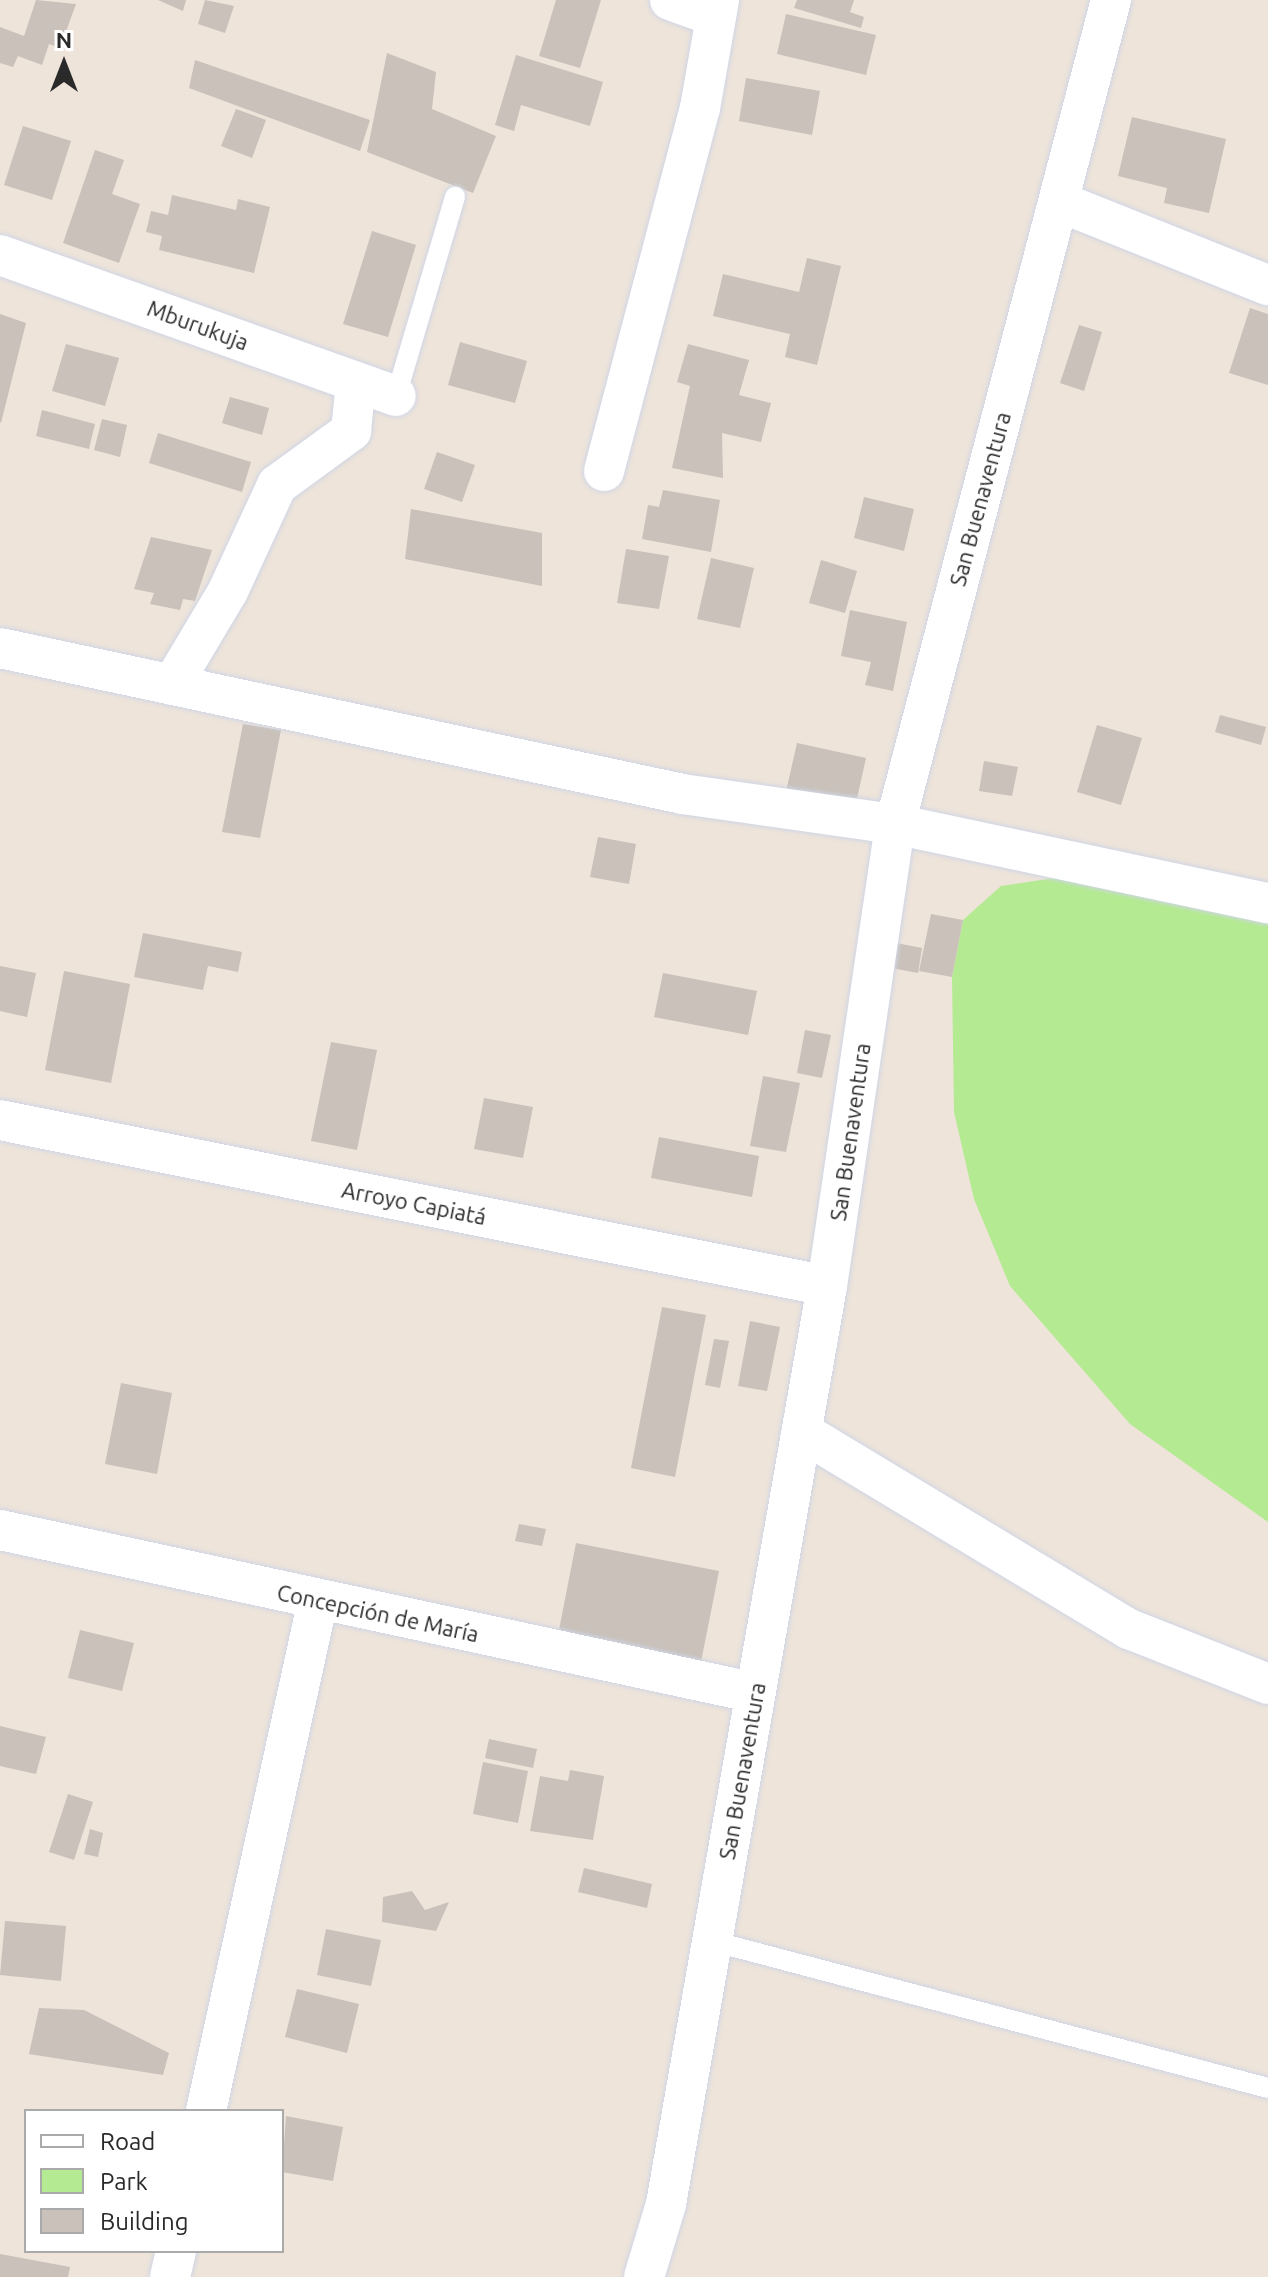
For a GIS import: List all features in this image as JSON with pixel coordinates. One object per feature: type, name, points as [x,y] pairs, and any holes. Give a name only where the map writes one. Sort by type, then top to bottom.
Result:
[{"type":"street","points":[[604,471],[700,108],[716,8],[670,0]]},
{"type":"street","name":"San Buenaventura","points":[[644,2277],[666,2204],[802,1432],[827,1286],[895,824],[1111,0]]},
{"type":"street","points":[[1060,202],[1268,285]]},
{"type":"street","name":"Mburukuja","points":[[0,255],[396,396]]},
{"type":"street","points":[[172,685],[228,591],[277,485],[351,431],[356,382]]},
{"type":"street","points":[[0,648],[683,794],[895,824],[1268,903]]},
{"type":"street","name":"Arroyo Capiatá","points":[[0,1120],[827,1286]]},
{"type":"street","points":[[802,1432],[1129,1629],[1268,1684]]},
{"type":"street","name":"Concepción de María","points":[[0,1530],[756,1693]]},
{"type":"street","points":[[206,2109],[318,1600]]},
{"type":"street","points":[[170,2277],[176,2253]]},
{"type":"lane","points":[[396,396],[455,197]]},
{"type":"lane","points":[[712,1941],[1268,2088]]},
{"type":"green space","points":[[1061,877],[1268,904],[1268,1522],[1130,1424],[1010,1286],[974,1199],[954,1112],[952,977],[963,920],[1001,886]]},
{"type":"building","points":[[36,0],[76,4],[60,48],[49,44],[42,65],[18,56],[13,67],[0,63],[0,27],[24,36]]},
{"type":"building","points":[[158,0],[186,0],[183,11]]},
{"type":"building","points":[[205,0],[234,6],[225,33],[198,24]]},
{"type":"building","points":[[556,0],[601,0],[580,68],[539,56]]},
{"type":"building","points":[[797,0],[854,0],[850,12],[864,17],[861,28],[794,8]]},
{"type":"building","points":[[786,14],[876,35],[866,75],[777,54]]},
{"type":"building","points":[[387,53],[436,72],[432,109],[496,136],[473,193],[367,152]]},
{"type":"building","points":[[516,55],[603,82],[590,126],[521,105],[514,131],[495,125]]},
{"type":"building","points":[[195,60],[370,120],[360,151],[189,88]]},
{"type":"building","points":[[746,78],[820,91],[812,135],[739,121]]},
{"type":"building","points":[[236,109],[266,120],[252,158],[221,146]]},
{"type":"building","points":[[1132,117],[1226,139],[1209,213],[1164,203],[1167,188],[1118,176]]},
{"type":"building","points":[[23,126],[71,141],[52,200],[4,185]]},
{"type":"building","points":[[95,150],[124,160],[112,194],[140,204],[119,263],[63,243]]},
{"type":"building","points":[[172,195],[236,210],[238,199],[270,207],[254,273],[159,250],[162,236],[146,232],[151,211],[168,215]]},
{"type":"building","points":[[372,231],[416,245],[388,337],[343,324]]},
{"type":"building","points":[[807,258],[841,266],[817,365],[785,357],[790,334],[713,316],[723,274],[799,292]]},
{"type":"building","points":[[1250,308],[1268,314],[1268,385],[1229,373]]},
{"type":"building","points":[[0,314],[26,323],[1,423],[0,422]]},
{"type":"building","points":[[1079,325],[1102,332],[1084,391],[1060,383]]},
{"type":"building","points":[[460,342],[527,361],[515,403],[448,385]]},
{"type":"building","points":[[66,344],[119,358],[105,406],[52,391]]},
{"type":"building","points":[[688,344],[749,360],[739,395],[771,403],[761,442],[722,433],[723,478],[672,468],[690,386],[677,382]]},
{"type":"building","points":[[230,397],[269,408],[262,435],[222,423]]},
{"type":"building","points":[[42,410],[95,424],[89,449],[36,436]]},
{"type":"building","points":[[102,419],[127,425],[120,457],[94,450]]},
{"type":"building","points":[[158,433],[251,462],[242,492],[149,463]]},
{"type":"building","points":[[437,452],[475,465],[462,502],[424,489]]},
{"type":"building","points":[[663,490],[720,500],[711,552],[642,539],[648,505],[659,507]]},
{"type":"building","points":[[864,497],[914,509],[904,551],[854,538]]},
{"type":"building","points":[[411,509],[542,533],[542,586],[405,559]]},
{"type":"building","points":[[151,537],[212,550],[195,601],[183,599],[180,610],[150,604],[154,593],[134,589]]},
{"type":"building","points":[[626,549],[669,556],[659,609],[617,603]]},
{"type":"building","points":[[711,558],[754,568],[740,628],[697,619]]},
{"type":"building","points":[[821,560],[857,571],[845,613],[809,603]]},
{"type":"building","points":[[850,610],[907,622],[893,691],[865,685],[871,662],[841,656]]},
{"type":"building","points":[[1220,715],[1266,727],[1261,745],[1215,732]]},
{"type":"building","points":[[243,724],[281,730],[260,838],[222,832]]},
{"type":"building","points":[[1097,725],[1142,738],[1121,805],[1077,792]]},
{"type":"building","points":[[797,743],[866,758],[854,812],[785,796]]},
{"type":"building","points":[[984,761],[1018,767],[1012,796],[979,791]]},
{"type":"building","points":[[598,837],[636,844],[629,884],[590,877]]},
{"type":"building","points":[[931,914],[963,920],[952,977],[919,971]]},
{"type":"building","points":[[143,933],[242,952],[238,972],[208,966],[203,990],[134,977]]},
{"type":"building","points":[[881,940],[922,948],[918,973],[876,965]]},
{"type":"building","points":[[0,966],[36,973],[27,1017],[0,1011]]},
{"type":"building","points":[[64,971],[130,984],[111,1083],[45,1070]]},
{"type":"building","points":[[663,973],[757,991],[748,1035],[654,1017]]},
{"type":"building","points":[[805,1030],[831,1035],[822,1078],[797,1073]]},
{"type":"building","points":[[331,1042],[377,1050],[357,1150],[311,1141]]},
{"type":"building","points":[[763,1076],[800,1083],[786,1152],[750,1146]]},
{"type":"building","points":[[484,1098],[533,1107],[523,1158],[474,1149]]},
{"type":"building","points":[[659,1137],[759,1156],[752,1197],[651,1178]]},
{"type":"building","points":[[662,1307],[706,1315],[675,1477],[631,1468]]},
{"type":"building","points":[[750,1321],[780,1327],[767,1391],[738,1386]]},
{"type":"building","points":[[714,1339],[729,1341],[720,1388],[705,1385]]},
{"type":"building","points":[[121,1383],[172,1393],[157,1474],[105,1464]]},
{"type":"building","points":[[519,1524],[546,1529],[542,1546],[515,1541]]},
{"type":"building","points":[[576,1543],[719,1571],[701,1662],[558,1635]]},
{"type":"building","points":[[80,1630],[134,1643],[122,1691],[68,1678]]},
{"type":"building","points":[[0,1726],[46,1737],[36,1774],[0,1766]]},
{"type":"building","points":[[489,1739],[537,1749],[533,1768],[485,1758]]},
{"type":"building","points":[[483,1762],[528,1771],[518,1823],[473,1814]]},
{"type":"building","points":[[570,1770],[604,1776],[593,1840],[530,1831],[540,1776],[568,1781]]},
{"type":"building","points":[[68,1794],[93,1802],[74,1860],[49,1852]]},
{"type":"building","points":[[90,1829],[103,1833],[98,1857],[84,1854]]},
{"type":"building","points":[[584,1868],[652,1884],[647,1908],[578,1892]]},
{"type":"building","points":[[412,1891],[425,1910],[449,1902],[436,1931],[382,1922],[383,1897]]},
{"type":"building","points":[[5,1921],[66,1926],[61,1981],[0,1975]]},
{"type":"building","points":[[326,1929],[381,1940],[371,1986],[317,1975]]},
{"type":"building","points":[[297,1989],[359,2004],[347,2053],[285,2037]]},
{"type":"building","points":[[39,2008],[84,2010],[169,2053],[163,2075],[29,2054]]},
{"type":"building","points":[[286,2116],[343,2127],[333,2181],[284,2172]]},
{"type":"building","points":[[0,2254],[70,2267],[68,2277],[0,2277]]}]
